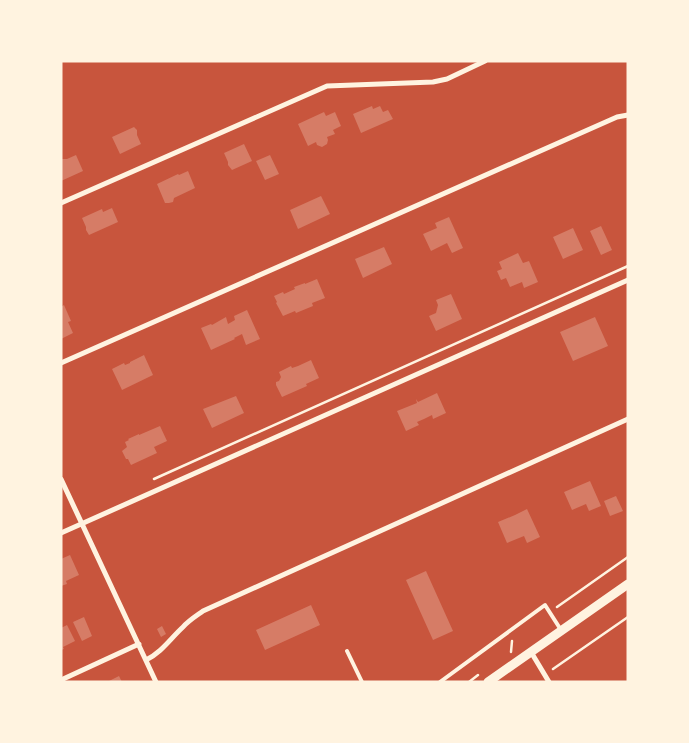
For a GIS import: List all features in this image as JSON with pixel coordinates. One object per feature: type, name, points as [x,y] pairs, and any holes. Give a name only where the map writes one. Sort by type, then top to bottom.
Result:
[{"type":"street","points":[[61,203],[327,86],[433,82],[447,79],[485,61]]},
{"type":"street","points":[[61,363],[608,121],[628,115]]},
{"type":"street","points":[[61,533],[628,280]]},
{"type":"street","points":[[146,660],[155,655],[184,626],[202,612],[628,419]]},
{"type":"street","points":[[61,479],[156,682]]},
{"type":"street","points":[[488,682],[628,584]]},
{"type":"street","points":[[61,680],[139,644]]},
{"type":"street","points":[[531,652],[549,682]]},
{"type":"lane","points":[[440,682],[545,605],[561,630]]},
{"type":"lane","points":[[348,650],[362,682]]},
{"type":"path","points":[[149,481],[628,266]]},
{"type":"path","points":[[545,675],[628,617]]},
{"type":"building","points":[[372,106],[373,109],[380,106],[383,112],[388,110],[393,119],[361,133],[353,114]]},
{"type":"building","points":[[324,112],[326,116],[335,112],[341,126],[333,130],[335,134],[327,137],[327,144],[322,147],[317,145],[316,142],[308,146],[298,124]]},
{"type":"building","points":[[134,127],[137,130],[141,144],[120,154],[112,137]]},
{"type":"building","points":[[244,144],[252,161],[232,170],[224,153]]},
{"type":"building","points":[[76,155],[83,171],[61,181],[61,159],[67,159]]},
{"type":"building","points":[[270,155],[279,174],[265,180],[256,161]]},
{"type":"building","points":[[188,171],[195,188],[174,198],[173,202],[165,203],[157,184]]},
{"type":"building","points":[[321,196],[330,214],[298,229],[290,210]]},
{"type":"building","points":[[112,208],[118,222],[89,235],[82,218],[102,209],[103,212]]},
{"type":"building","points":[[449,217],[463,248],[452,253],[447,243],[431,251],[423,234],[437,228],[435,223]]},
{"type":"building","points":[[601,226],[612,250],[601,255],[590,231]]},
{"type":"building","points":[[573,228],[583,250],[563,259],[553,237]]},
{"type":"building","points":[[384,247],[392,264],[363,278],[355,259]]},
{"type":"building","points":[[518,253],[523,263],[529,261],[538,282],[524,288],[522,282],[510,287],[506,278],[501,280],[497,271],[502,269],[499,262]]},
{"type":"building","points":[[317,279],[325,298],[312,303],[313,306],[283,316],[274,296],[283,292],[284,294],[295,289],[294,287]]},
{"type":"building","points":[[451,294],[462,319],[436,331],[429,316],[436,313],[438,305],[436,300]]},
{"type":"building","points":[[64,305],[71,321],[68,322],[73,333],[61,339],[61,307]]},
{"type":"building","points":[[247,310],[260,339],[246,345],[242,334],[211,350],[201,328],[212,325],[226,317],[228,324],[235,320],[234,316]]},
{"type":"building","points":[[595,317],[608,346],[573,361],[560,332]]},
{"type":"building","points":[[144,355],[153,375],[122,390],[112,369],[124,363],[125,365],[130,363]]},
{"type":"building","points":[[311,360],[319,378],[306,384],[307,386],[282,397],[276,385],[276,382],[281,377],[279,372]]},
{"type":"building","points":[[437,393],[446,413],[433,419],[432,415],[417,422],[419,425],[406,431],[397,411],[417,403],[416,399],[418,402]]},
{"type":"building","points":[[236,396],[244,413],[212,428],[203,409]]},
{"type":"building","points":[[160,426],[167,441],[154,447],[157,453],[131,465],[122,451],[127,447],[125,442]]},
{"type":"building","points":[[590,481],[601,506],[589,511],[586,504],[572,510],[564,492]]},
{"type":"building","points":[[616,496],[623,511],[610,516],[604,501]]},
{"type":"building","points":[[527,509],[540,537],[527,543],[524,536],[507,543],[498,522]]},
{"type":"building","points":[[70,555],[79,575],[66,581],[67,584],[61,586],[61,559]]},
{"type":"building","points":[[426,571],[453,631],[433,640],[406,580]]},
{"type":"building","points":[[311,605],[320,625],[265,650],[256,630]]},
{"type":"building","points":[[84,617],[92,636],[82,641],[73,622]]},
{"type":"building","points":[[67,625],[75,641],[61,650],[61,628]]},
{"type":"building","points":[[162,626],[166,634],[161,637],[157,629]]},
{"type":"building","points":[[119,676],[122,682],[107,682]]}]
